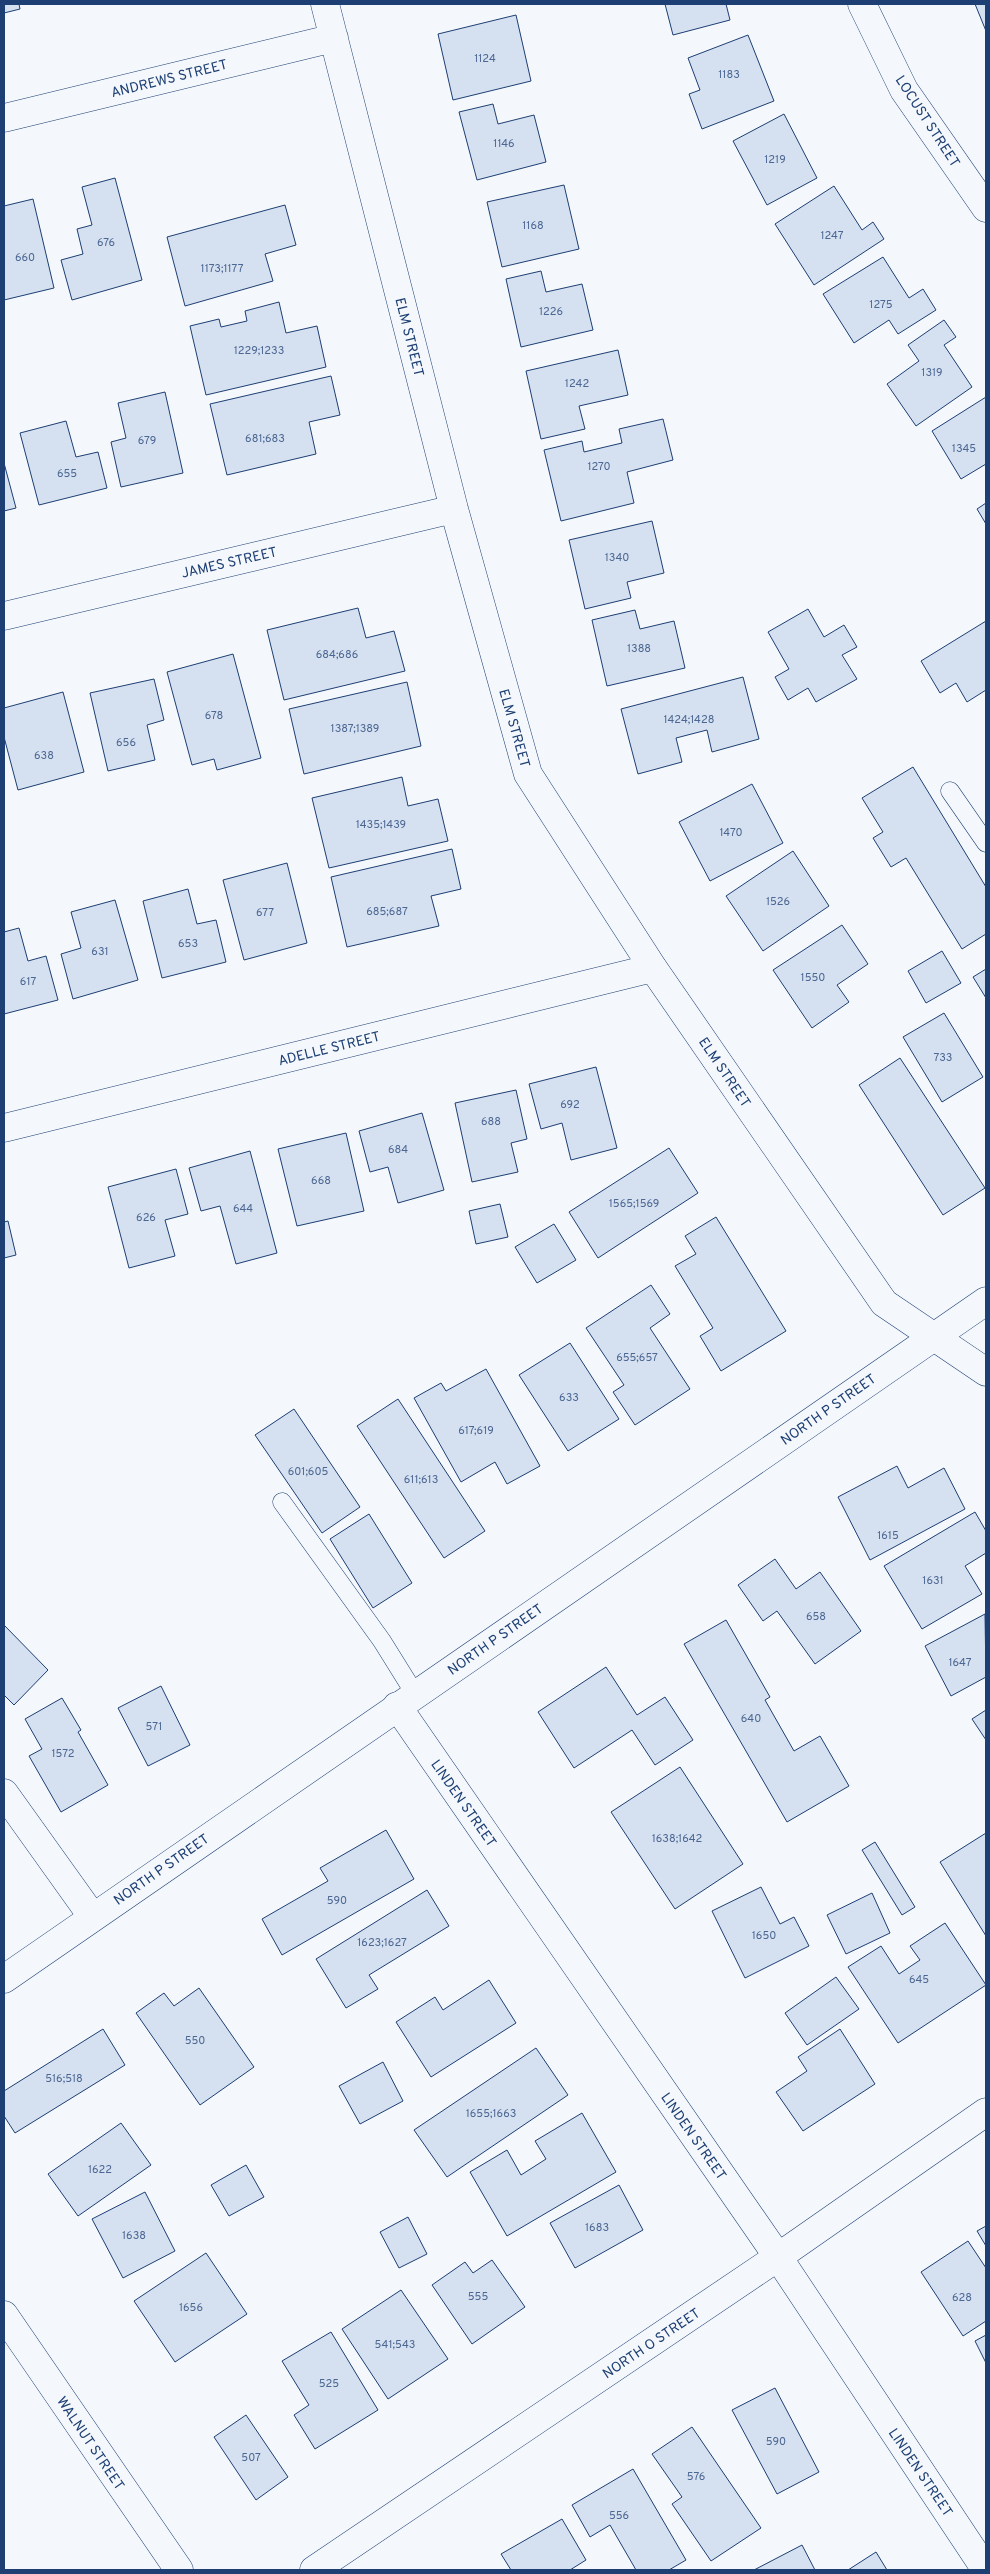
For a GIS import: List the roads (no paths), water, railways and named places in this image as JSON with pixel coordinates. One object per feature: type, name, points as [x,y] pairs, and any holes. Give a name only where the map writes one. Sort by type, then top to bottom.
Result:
[{"type":"street","name":"ELM STREET","points":[[325,4],[454,509],[528,774],[653,968],[884,1303],[986,1372]]},
{"type":"street","name":"LOCUST STREET","points":[[862,4],[904,90],[986,208]]},
{"type":"street","name":"ANDREWS STREET","points":[[4,118],[334,38]]},
{"type":"street","name":"JAMES STREET","points":[[4,616],[454,509]]},
{"type":"street","name":"ADELLE STREET","points":[[4,1128],[653,968]]},
{"type":"street","name":"NORTH P STREET","points":[[4,1978],[986,1301]]},
{"type":"street","name":"LINDEN STREET","points":[[406,1700],[986,2570]]},
{"type":"street","points":[[4,1793],[92,1916]]},
{"type":"street","name":"NORTH O STREET","points":[[314,2570],[778,2257],[986,2112]]},
{"type":"street","name":"WALNUT STREET","points":[[4,2315],[179,2570]]},
{"type":"lane","points":[[950,792],[986,843]]},
{"type":"lane","points":[[282,1502],[376,1633],[406,1700]]}]
